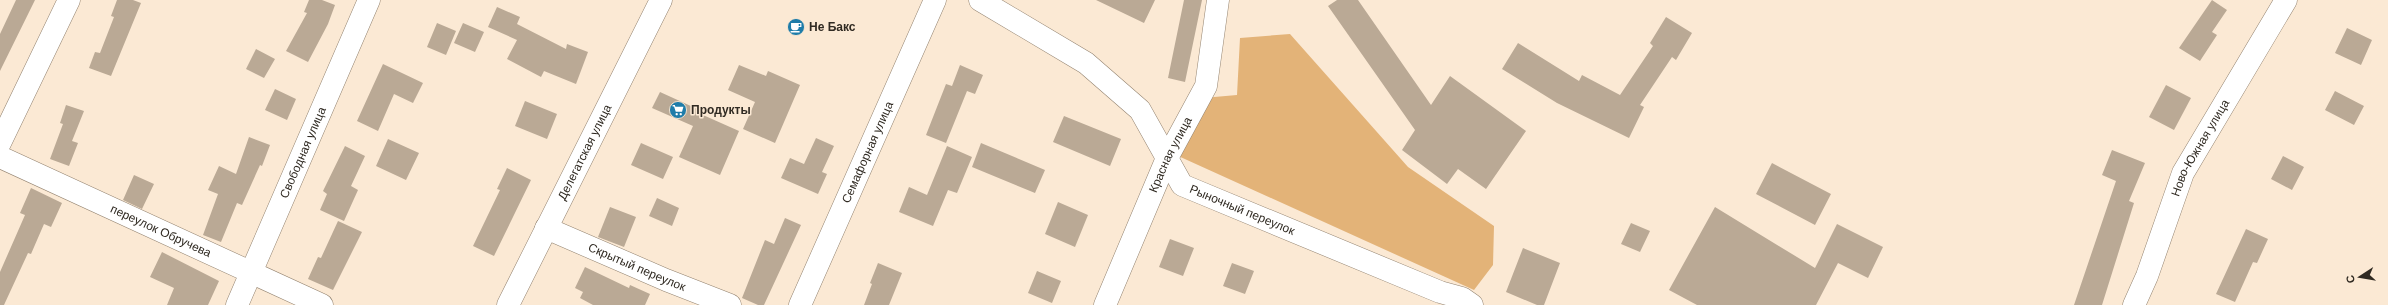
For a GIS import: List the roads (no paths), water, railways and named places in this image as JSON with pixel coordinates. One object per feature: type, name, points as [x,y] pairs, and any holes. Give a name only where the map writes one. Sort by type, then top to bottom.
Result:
[{"type":"street","points":[[0,143],[69,0]]},
{"type":"street","name":"Свободная улица","points":[[237,305],[369,0]]},
{"type":"street","name":"Делегатская улица","points":[[508,305],[661,0]]},
{"type":"street","name":"Семафорная улица","points":[[800,305],[935,0]]},
{"type":"street","name":"Рыночный переулок","points":[[980,0],[1086,63],[1140,110],[1182,185],[1438,299],[1462,298],[1472,305]]},
{"type":"street","name":"Красная улица","points":[[1104,305],[1167,158],[1206,86],[1218,0]]},
{"type":"street","name":"Ново-Южная улица","points":[[2134,305],[2147,276],[2183,173],[2286,0]]},
{"type":"street","name":"переулок Обручева","points":[[0,157],[322,305]]},
{"type":"street","name":"Скрытый переулок","points":[[546,228],[666,280],[730,305]]},
{"type":"place","name":"Не Бакс","points":[[796,27]]},
{"type":"place","name":"Продукты","points":[[678,110]]}]
